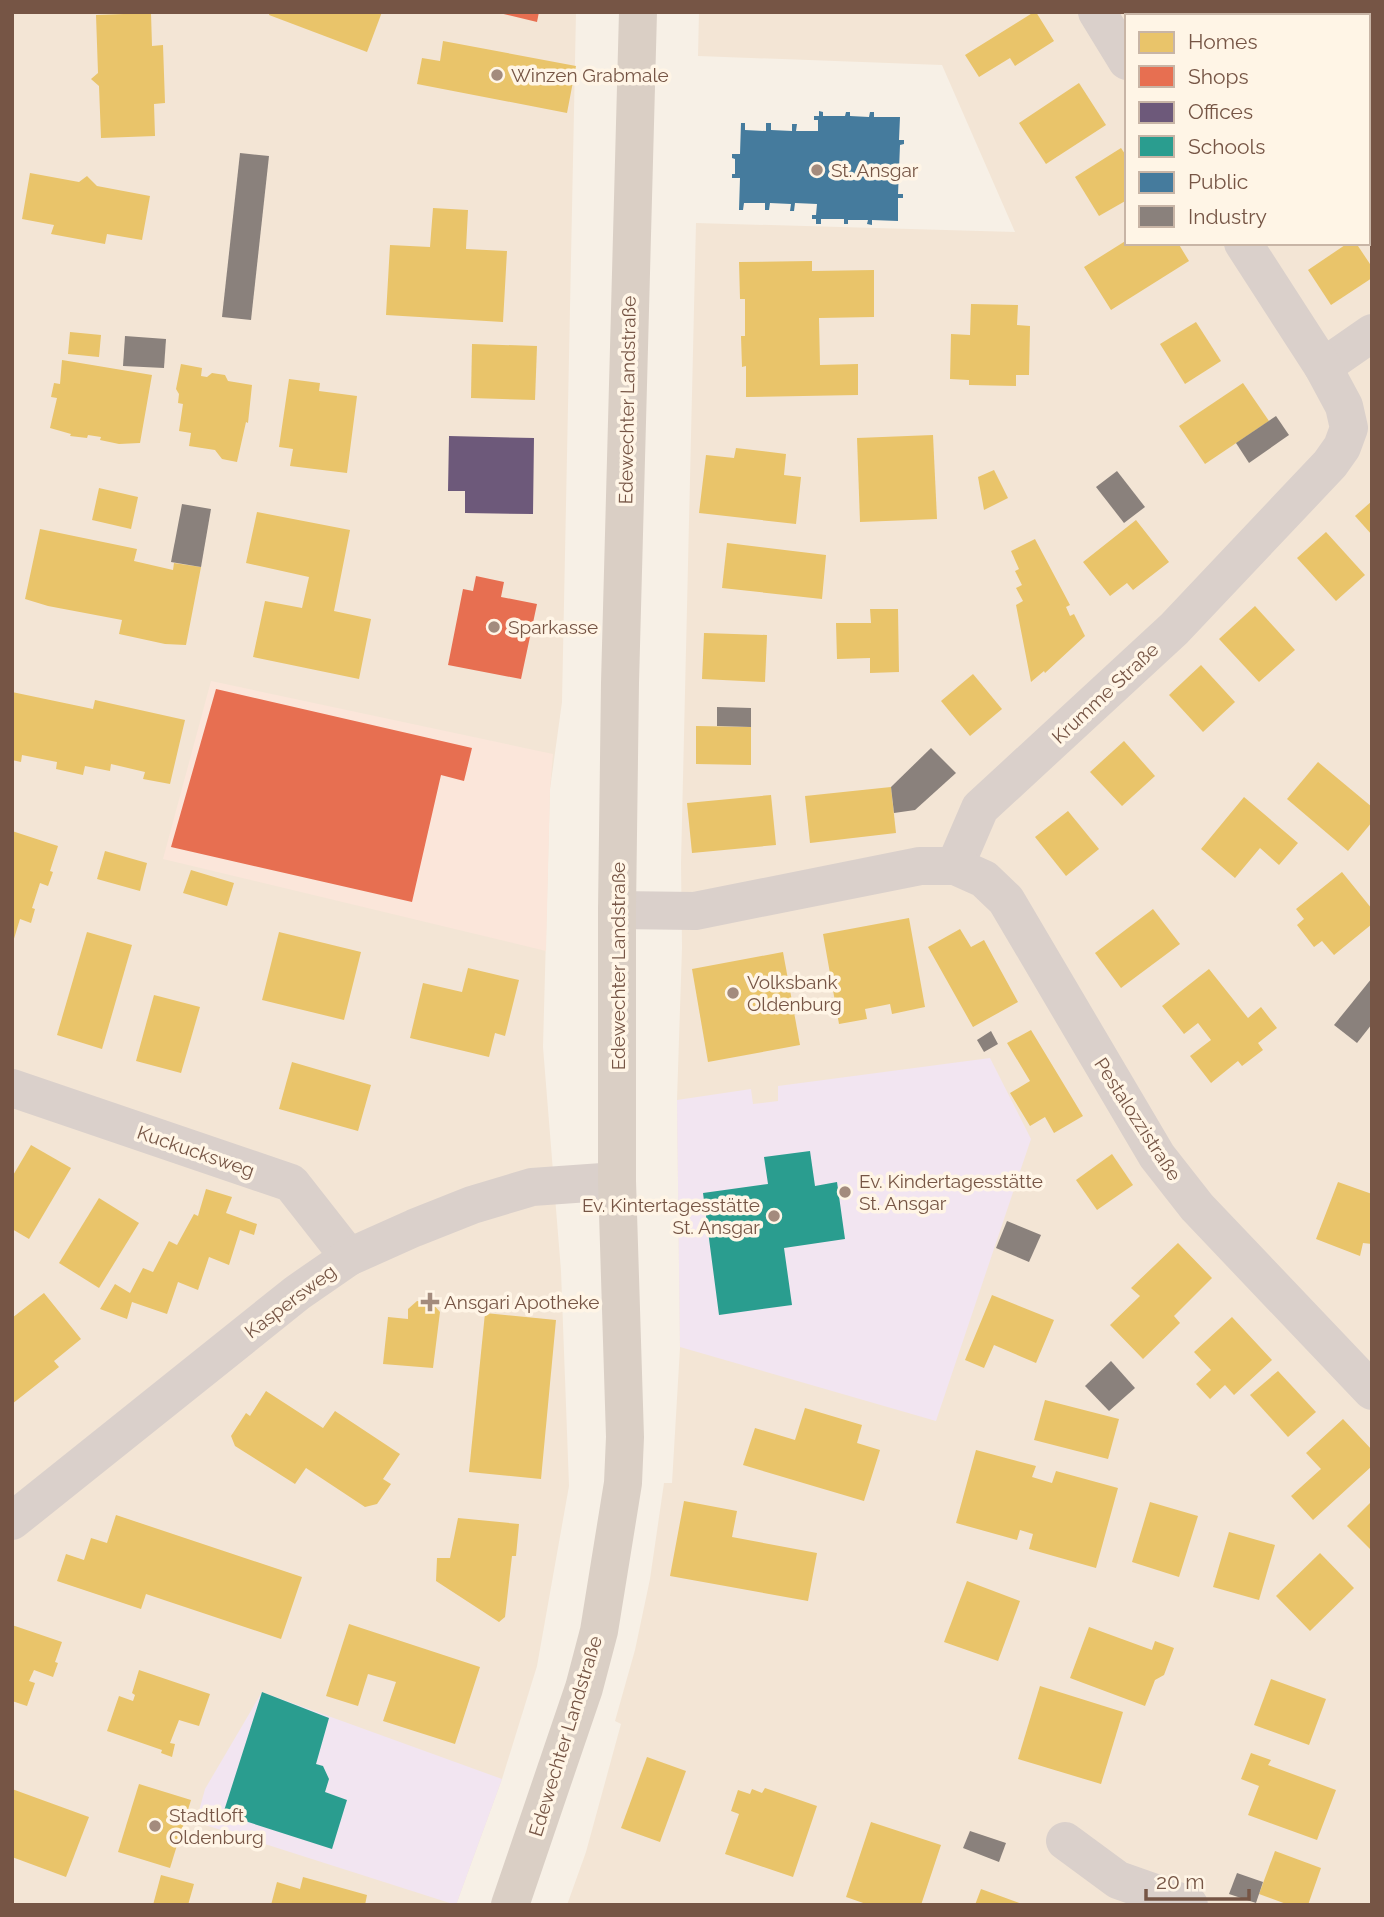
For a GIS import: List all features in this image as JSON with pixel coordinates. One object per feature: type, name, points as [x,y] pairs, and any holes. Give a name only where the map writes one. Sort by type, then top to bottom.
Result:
[{"type":"main road","name":"Edewechter Landstraße","points":[[510,1905],[584,1688],[599,1631],[623,1483],[625,1437],[617,1181],[617,910],[621,626],[638,12]]},
{"type":"street","points":[[1097,12],[1125,57]]},
{"type":"street","name":"Krumme Straße","points":[[955,866],[980,808],[1174,629],[1330,464],[1342,447],[1349,428],[1344,406],[1323,367],[1244,245]]},
{"type":"street","points":[[1323,367],[1372,333]]},
{"type":"street","points":[[617,910],[695,911],[920,866],[955,866]]},
{"type":"street","name":"Pestalozzistraße","points":[[955,866],[984,879],[1006,900],[1157,1156],[1173,1176],[1205,1214],[1365,1371]]},
{"type":"street","name":"Kuckucksweg","points":[[12,1087],[291,1184],[349,1257]]},
{"type":"street","name":"Kaspersweg","points":[[12,1521],[297,1293],[349,1257],[472,1205],[531,1187],[617,1181]]},
{"type":"street","points":[[1065,1841],[1118,1880],[1189,1905]]},
{"type":"shaded area","points":[[12,12],[576,12],[562,702],[550,789],[543,1047],[561,1271],[569,1486],[537,1666],[502,1779],[456,1905],[12,1905]]},
{"type":"shaded area","points":[[699,12],[1372,12],[1372,1905],[567,1905],[586,1852],[621,1724],[615,1721],[635,1650],[650,1579],[664,1483],[672,1483],[680,1348],[677,1100],[696,223],[1015,232],[942,65],[698,56]]},
{"type":"shaded area","points":[[211,681],[553,754],[546,951],[163,859]]},
{"type":"shaded area","name":"Ev. Kindertagesstätte St. Ansgar","points":[[990,1058],[1031,1139],[936,1421],[680,1347],[677,1100],[751,1089],[753,1104],[778,1101],[778,1086]]},
{"type":"shaded area","points":[[262,1692],[502,1779],[456,1905],[196,1822],[205,1789]]},
{"type":"building: Homes","points":[[270,12],[382,12],[367,52],[269,15]]},
{"type":"building: Homes","points":[[1034,12],[1054,41],[1015,66],[1010,58],[979,77],[965,55]]},
{"type":"building: Homes","points":[[1277,12],[1348,12],[1346,14]]},
{"type":"building: Homes","points":[[151,13],[152,46],[163,45],[165,103],[154,104],[155,136],[101,138],[99,86],[91,79],[98,73],[96,15]]},
{"type":"building: Homes","name":"Winzen Grabmale","points":[[443,41],[576,66],[567,113],[417,84],[422,58],[440,61]]},
{"type":"building: Homes","points":[[1079,83],[1106,125],[1046,164],[1019,123]]},
{"type":"building: Homes","points":[[1372,131],[1370,194],[1370,132]]},
{"type":"building: Homes","points":[[1121,148],[1125,154],[1125,201],[1099,216],[1075,177]]},
{"type":"building: Homes","points":[[30,173],[79,182],[87,176],[97,186],[150,196],[142,240],[107,234],[105,244],[51,234],[54,225],[22,219]]},
{"type":"building: Homes","points":[[433,208],[468,210],[466,249],[507,251],[503,322],[386,315],[390,245],[430,247]]},
{"type":"building: Homes","points":[[1125,241],[1125,245],[1179,245],[1189,261],[1111,310],[1084,267]]},
{"type":"building: Homes","points":[[1345,245],[1357,245],[1372,267],[1372,278],[1331,305],[1308,270]]},
{"type":"building: Homes","points":[[812,261],[812,271],[874,270],[874,317],[819,318],[820,365],[858,364],[858,395],[746,397],[746,366],[742,367],[741,336],[745,336],[745,299],[740,299],[739,262]]},
{"type":"building: Homes","points":[[971,304],[1018,305],[1017,325],[1030,326],[1029,375],[1016,375],[1016,386],[969,385],[969,380],[950,379],[951,334],[970,335]]},
{"type":"building: Homes","points":[[1196,322],[1221,361],[1185,384],[1160,344]]},
{"type":"building: Homes","points":[[70,332],[101,335],[99,357],[68,354]]},
{"type":"building: Homes","points":[[472,344],[537,346],[535,400],[471,398]]},
{"type":"building: Homes","points":[[62,360],[152,375],[140,443],[119,444],[100,440],[101,437],[70,436],[71,434],[50,428],[57,398],[51,397],[54,383],[60,384]]},
{"type":"building: Homes","points":[[181,364],[202,368],[201,376],[207,377],[212,373],[225,375],[228,381],[252,385],[248,423],[246,422],[237,462],[222,459],[215,450],[189,446],[191,433],[179,431],[183,404],[178,403],[179,394],[176,389]]},
{"type":"building: Homes","points":[[289,379],[320,383],[319,391],[357,396],[347,473],[290,466],[293,449],[279,447]]},
{"type":"building: Homes","points":[[1243,383],[1269,421],[1205,464],[1179,426]]},
{"type":"building: Homes","points":[[933,435],[937,519],[860,522],[857,438]]},
{"type":"building: Homes","points":[[736,448],[786,454],[784,475],[801,477],[796,524],[699,513],[706,455],[734,458]]},
{"type":"building: Homes","points":[[994,470],[1008,498],[984,510],[978,477]]},
{"type":"building: Homes","points":[[99,488],[138,497],[131,529],[92,520]]},
{"type":"building: Homes","points":[[1372,501],[1372,535],[1355,516]]},
{"type":"building: Homes","points":[[257,512],[350,530],[334,611],[371,619],[359,679],[253,657],[265,601],[302,608],[309,577],[246,563]]},
{"type":"building: Homes","points":[[1136,520],[1169,562],[1133,590],[1127,583],[1110,596],[1083,562]]},
{"type":"building: Homes","points":[[40,529],[137,549],[134,561],[173,570],[174,563],[201,567],[186,645],[165,644],[119,634],[122,620],[25,599]]},
{"type":"building: Homes","points":[[1326,532],[1365,575],[1336,601],[1297,558]]},
{"type":"building: Homes","points":[[1035,539],[1070,605],[1066,607],[1070,616],[1074,614],[1085,636],[1045,673],[1044,671],[1031,682],[1016,605],[1023,601],[1016,588],[1022,585],[1015,571],[1019,569],[1011,551]]},
{"type":"building: Homes","points":[[727,543],[826,555],[822,599],[722,588]]},
{"type":"building: Homes","points":[[1255,606],[1295,650],[1259,682],[1219,639]]},
{"type":"building: Homes","points":[[870,609],[898,609],[899,672],[870,673],[870,658],[837,659],[836,623],[871,623]]},
{"type":"building: Homes","points":[[704,633],[767,635],[765,682],[702,679]]},
{"type":"building: Homes","points":[[1201,665],[1235,702],[1203,732],[1169,695]]},
{"type":"building: Homes","points":[[973,674],[1002,709],[970,736],[941,701]]},
{"type":"building: Homes","points":[[12,692],[93,709],[95,700],[185,720],[170,784],[143,779],[145,772],[111,764],[110,771],[85,766],[83,775],[56,769],[57,762],[22,755],[21,762],[12,760]]},
{"type":"building: Homes","points":[[696,726],[751,727],[751,765],[696,764]]},
{"type":"building: Homes","points":[[1124,741],[1155,776],[1122,806],[1090,772]]},
{"type":"building: Homes","points":[[1318,762],[1372,807],[1372,822],[1348,851],[1287,799]]},
{"type":"building: Homes","points":[[891,787],[896,833],[810,843],[805,796]]},
{"type":"building: Homes","points":[[771,795],[776,845],[692,853],[687,803]]},
{"type":"building: Homes","points":[[1244,797],[1298,843],[1279,865],[1260,848],[1235,878],[1201,849]]},
{"type":"building: Homes","points":[[1068,811],[1099,849],[1066,876],[1035,837]]},
{"type":"building: Homes","points":[[12,831],[58,846],[48,886],[40,883],[32,908],[35,909],[31,923],[20,919],[13,942]]},
{"type":"building: Homes","points":[[105,851],[147,863],[140,891],[97,879]]},
{"type":"building: Homes","points":[[191,870],[234,883],[227,906],[183,893]]},
{"type":"building: Homes","points":[[1342,872],[1372,909],[1372,924],[1334,955],[1322,941],[1314,947],[1297,925],[1304,919],[1296,909]]},
{"type":"building: Homes","points":[[1153,909],[1180,944],[1121,988],[1095,953]]},
{"type":"building: Homes","points":[[909,918],[925,1007],[892,1014],[890,1004],[865,1009],[867,1019],[839,1024],[823,934]]},
{"type":"building: Homes","points":[[960,929],[971,947],[984,940],[1018,1002],[973,1027],[928,947]]},
{"type":"building: Homes","points":[[87,932],[132,945],[102,1049],[57,1035]]},
{"type":"building: Homes","points":[[279,932],[361,952],[344,1020],[262,1000]]},
{"type":"building: Homes","points":[[783,952],[800,1045],[708,1062],[692,969]]},
{"type":"building: Homes","points":[[468,968],[519,980],[505,1036],[495,1033],[489,1057],[410,1038],[423,983],[462,992]]},
{"type":"building: Homes","points":[[1209,969],[1248,1018],[1261,1007],[1277,1028],[1258,1043],[1263,1050],[1242,1066],[1238,1061],[1211,1083],[1190,1056],[1211,1040],[1198,1023],[1184,1034],[1162,1006]]},
{"type":"building: Homes","points":[[154,995],[200,1007],[181,1073],[136,1061]]},
{"type":"building: Homes","points":[[1031,1030],[1083,1116],[1054,1133],[1045,1117],[1030,1126],[1010,1093],[1030,1081],[1007,1043]]},
{"type":"building: Homes","points":[[292,1062],[371,1085],[358,1131],[279,1109]]},
{"type":"building: Homes","points":[[31,1145],[71,1168],[29,1239],[12,1229],[12,1177]]},
{"type":"building: Homes","points":[[1112,1154],[1133,1185],[1097,1210],[1076,1180]]},
{"type":"building: Homes","points":[[1338,1182],[1372,1194],[1372,1244],[1363,1243],[1360,1256],[1316,1239]]},
{"type":"building: Homes","points":[[206,1189],[232,1197],[226,1213],[257,1224],[254,1235],[240,1230],[229,1265],[209,1257],[198,1290],[178,1282],[167,1314],[132,1302],[127,1319],[100,1309],[115,1284],[130,1293],[143,1268],[153,1272],[169,1241],[177,1245],[194,1214],[198,1216]]},
{"type":"building: Homes","points":[[99,1198],[139,1223],[99,1288],[59,1263]]},
{"type":"building: Homes","points":[[1178,1243],[1212,1278],[1174,1316],[1180,1323],[1143,1359],[1110,1325],[1140,1296],[1131,1288]]},
{"type":"building: Homes","points":[[44,1293],[81,1339],[54,1361],[59,1367],[12,1404],[12,1318]]},
{"type":"building: Homes","points":[[992,1295],[1054,1320],[1036,1363],[994,1345],[984,1368],[965,1360]]},
{"type":"building: Homes","points":[[417,1301],[432,1303],[440,1312],[433,1368],[383,1364],[388,1317],[408,1319],[408,1309]]},
{"type":"building: Homes","points":[[485,1313],[556,1320],[541,1479],[469,1472]]},
{"type":"building: Homes","points":[[1232,1317],[1272,1360],[1234,1395],[1225,1385],[1210,1399],[1196,1384],[1211,1370],[1194,1352]]},
{"type":"building: Homes","points":[[1278,1371],[1316,1412],[1288,1437],[1250,1395]]},
{"type":"building: Homes","points":[[266,1391],[323,1428],[335,1411],[400,1454],[383,1479],[391,1484],[377,1504],[365,1507],[306,1468],[295,1484],[235,1446],[231,1436],[246,1413],[250,1416]]},
{"type":"building: Homes","points":[[1045,1400],[1119,1419],[1108,1459],[1034,1440]]},
{"type":"building: Homes","points":[[805,1408],[862,1425],[857,1443],[880,1450],[864,1501],[743,1465],[755,1428],[795,1440]]},
{"type":"building: Homes","points":[[1343,1419],[1372,1450],[1372,1466],[1313,1520],[1291,1496],[1321,1469],[1306,1453]]},
{"type":"building: Homes","points":[[976,1450],[1036,1466],[1032,1477],[1052,1483],[1056,1471],[1118,1488],[1096,1568],[1029,1549],[1033,1534],[1020,1530],[1017,1540],[956,1523]]},
{"type":"building: Homes","points":[[684,1501],[737,1511],[732,1537],[817,1553],[808,1601],[670,1576]]},
{"type":"building: Homes","points":[[1372,1501],[1372,1551],[1347,1526]]},
{"type":"building: Homes","points":[[1150,1502],[1198,1516],[1179,1577],[1132,1562]]},
{"type":"building: Homes","points":[[116,1515],[302,1577],[281,1639],[146,1594],[141,1609],[57,1581],[66,1554],[84,1560],[91,1538],[107,1543]]},
{"type":"building: Homes","points":[[458,1518],[519,1524],[516,1556],[512,1556],[505,1617],[499,1622],[436,1581],[437,1558],[450,1558]]},
{"type":"building: Homes","points":[[1229,1532],[1275,1545],[1259,1600],[1213,1587]]},
{"type":"building: Homes","points":[[1320,1553],[1354,1588],[1310,1631],[1276,1596]]},
{"type":"building: Homes","points":[[967,1581],[1020,1601],[998,1661],[944,1642]]},
{"type":"building: Homes","points":[[349,1624],[480,1667],[455,1744],[383,1721],[396,1682],[368,1674],[358,1706],[326,1696]]},
{"type":"building: Homes","points":[[12,1625],[62,1642],[53,1677],[34,1670],[29,1681],[35,1683],[27,1706],[12,1701]]},
{"type":"building: Homes","points":[[1089,1627],[1152,1650],[1155,1641],[1174,1648],[1164,1675],[1155,1680],[1145,1706],[1070,1678]]},
{"type":"building: Homes","points":[[139,1670],[210,1694],[199,1726],[179,1720],[170,1743],[175,1744],[172,1757],[161,1753],[162,1750],[107,1731],[119,1696],[133,1701],[135,1695],[132,1693]]},
{"type":"building: Homes","points":[[1271,1679],[1326,1699],[1309,1745],[1254,1725]]},
{"type":"building: Homes","points":[[1040,1686],[1123,1712],[1101,1784],[1018,1759]]},
{"type":"building: Homes","points":[[1251,1753],[1271,1760],[1268,1765],[1336,1790],[1317,1840],[1248,1815],[1259,1786],[1241,1779]]},
{"type":"building: Homes","points":[[647,1757],[686,1771],[660,1842],[621,1828]]},
{"type":"building: Homes","name":"Stadtloft Oldenburg","points":[[139,1784],[191,1800],[170,1868],[118,1852]]},
{"type":"building: Homes","points":[[765,1788],[817,1806],[793,1877],[725,1854],[739,1814],[731,1811],[738,1790],[750,1794],[752,1789],[762,1793]]},
{"type":"building: Homes","points":[[12,1789],[89,1817],[66,1877],[12,1857]]},
{"type":"building: Homes","points":[[871,1822],[941,1845],[921,1905],[869,1905],[846,1897]]},
{"type":"building: Homes","points":[[1275,1851],[1321,1868],[1308,1905],[1289,1905],[1259,1894]]},
{"type":"building: Homes","points":[[161,1875],[194,1884],[188,1905],[153,1905]]},
{"type":"building: Homes","points":[[303,1877],[367,1895],[365,1905],[271,1905],[277,1882],[300,1889]]},
{"type":"building: Homes","points":[[981,1889],[1022,1904],[1022,1905],[975,1905]]},
{"type":"building: Shops","points":[[495,12],[539,12],[537,22]]},
{"type":"building: Shops","name":"Sparkasse","points":[[476,576],[504,582],[501,597],[537,604],[521,679],[448,665],[463,589],[473,591]]},
{"type":"building: Shops","points":[[216,689],[472,748],[464,781],[441,775],[412,902],[171,847]]},
{"type":"building: Offices","points":[[449,436],[534,438],[533,514],[465,513],[465,491],[448,491]]},
{"type":"building: Schools","name":"Ev. Kintertagesstätte St. Ansgar","points":[[810,1151],[815,1186],[837,1182],[845,1239],[784,1248],[792,1305],[719,1315],[703,1193],[768,1184],[764,1157]]},
{"type":"building: Schools","points":[[262,1692],[329,1718],[316,1764],[323,1766],[329,1779],[325,1792],[347,1800],[332,1849],[223,1814]]},
{"type":"building: Public","name":"St. Ansgar","points":[[819,111],[823,112],[823,116],[845,116],[846,112],[850,112],[850,116],[869,117],[870,112],[874,112],[874,117],[900,117],[899,140],[904,140],[904,144],[900,145],[898,194],[903,194],[903,198],[898,198],[898,221],[872,220],[872,225],[867,224],[868,220],[848,220],[848,224],[844,224],[844,219],[821,219],[821,224],[816,224],[812,215],[816,215],[817,204],[795,203],[794,211],[790,211],[791,204],[770,203],[769,210],[765,210],[765,203],[744,203],[743,210],[739,210],[740,178],[732,178],[732,174],[735,174],[735,159],[732,154],[740,154],[741,123],[745,123],[745,130],[766,131],[766,123],[771,123],[771,130],[792,131],[792,124],[797,124],[796,131],[818,131],[818,120],[814,120],[814,116],[819,116]]},
{"type":"building: Industry","points":[[240,153],[269,156],[251,320],[222,317]]},
{"type":"building: Industry","points":[[125,336],[166,339],[164,368],[123,366]]},
{"type":"building: Industry","points":[[1276,416],[1289,435],[1249,463],[1236,443]]},
{"type":"building: Industry","points":[[1117,471],[1145,507],[1124,523],[1096,487]]},
{"type":"building: Industry","points":[[182,504],[211,509],[201,567],[171,562]]},
{"type":"building: Industry","points":[[717,707],[751,708],[751,727],[717,726]]},
{"type":"building: Industry","points":[[931,748],[956,773],[915,810],[894,813],[891,787]]},
{"type":"building: Industry","points":[[1372,978],[1372,1024],[1357,1043],[1334,1025]]},
{"type":"building: Industry","points":[[991,1031],[998,1044],[984,1052],[977,1040]]},
{"type":"building: Industry","points":[[1007,1221],[1041,1235],[1029,1262],[996,1248]]},
{"type":"building: Industry","points":[[1111,1361],[1135,1388],[1109,1411],[1085,1386]]},
{"type":"building: Industry","points":[[970,1831],[1006,1843],[999,1862],[963,1848]]},
{"type":"building: Industry","points":[[1237,1873],[1263,1882],[1256,1903],[1229,1894]]},
{"type":"place","name":"Winzen Grabmale","points":[[497,75]]},
{"type":"place","name":"St. Ansgar","points":[[817,170]]},
{"type":"place","name":"Sparkasse","points":[[494,627]]},
{"type":"place","name":"Volksbank Oldenburg","points":[[733,993]]},
{"type":"place","name":"Ev. Kindertagesstätte St. Ansgar","points":[[845,1192]]},
{"type":"place","name":"Ev. Kintertagesstätte St. Ansgar","points":[[774,1216]]},
{"type":"place","name":"Ansgari Apotheke","points":[[430,1302]]},
{"type":"place","name":"Stadtloft Oldenburg","points":[[155,1826]]}]
